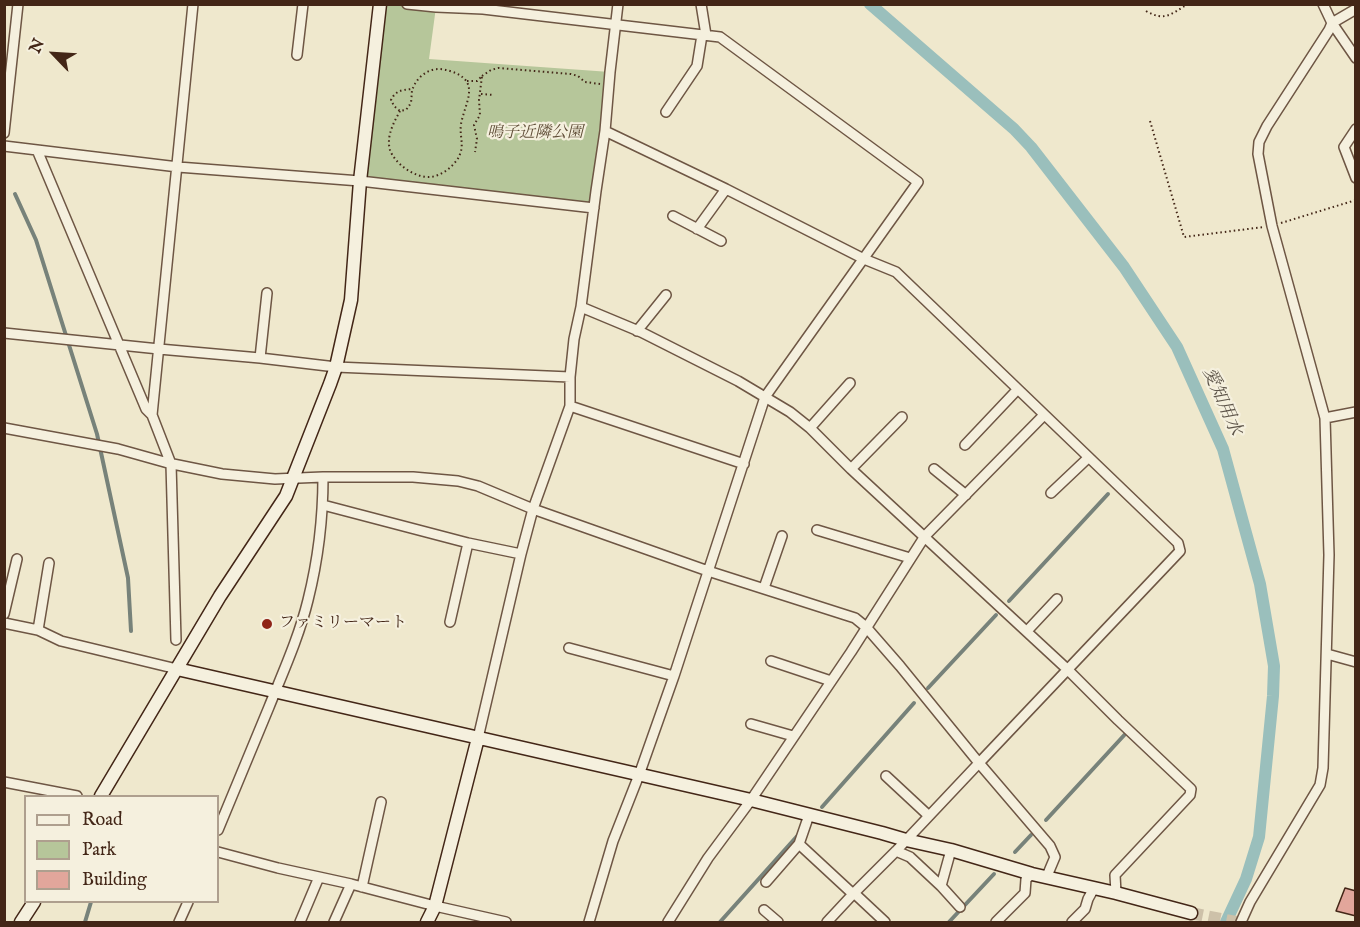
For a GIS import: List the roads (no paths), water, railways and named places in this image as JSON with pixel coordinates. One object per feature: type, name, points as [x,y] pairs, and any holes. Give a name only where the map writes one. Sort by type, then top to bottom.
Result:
[{"type":"street","points":[[4,133],[18,4]]},
{"type":"street","points":[[152,415],[193,4]]},
{"type":"street","points":[[297,55],[303,4]]},
{"type":"street","points":[[102,795],[220,596],[285,496],[336,367],[351,300],[360,181],[380,4]]},
{"type":"street","points":[[407,4],[436,8],[483,7],[720,37],[918,182],[765,397],[674,676],[613,841],[589,922]]},
{"type":"street","points":[[427,922],[435,906],[533,509],[570,406],[574,339],[581,307],[605,131],[618,4]]},
{"type":"street","points":[[666,112],[698,66],[704,35],[701,4]]},
{"type":"street","points":[[1323,4],[1332,23],[1356,58]]},
{"type":"street","points":[[1241,922],[1250,902],[1320,785],[1323,768],[1327,654],[1329,555],[1325,418],[1272,226],[1258,154],[1259,142],[1332,23],[1356,9]]},
{"type":"street","points":[[1356,129],[1344,147],[1356,178]]},
{"type":"street","points":[[605,131],[896,272],[1178,543],[1180,551],[827,922]]},
{"type":"street","points":[[4,146],[178,167],[360,181],[594,208]]},
{"type":"street","points":[[37,150],[171,464],[176,640]]},
{"type":"street","points":[[697,229],[726,189]]},
{"type":"street","points":[[673,216],[721,241]]},
{"type":"street","points":[[260,358],[267,293]]},
{"type":"street","points":[[637,331],[666,295]]},
{"type":"street","points":[[581,307],[637,331],[738,381],[790,412],[810,428],[1027,631],[1191,789],[1190,795],[1115,875],[1116,893]]},
{"type":"street","points":[[4,333],[336,367],[570,377]]},
{"type":"street","points":[[810,428],[850,383]]},
{"type":"street","points":[[965,445],[1017,390]]},
{"type":"street","points":[[570,406],[744,464]]},
{"type":"street","points":[[1325,418],[1356,412]]},
{"type":"street","points":[[668,922],[708,858],[751,800],[925,536],[1044,416]]},
{"type":"street","points":[[852,469],[902,417]]},
{"type":"street","points":[[4,428],[108,447],[171,464],[222,474],[275,479],[413,477],[458,481],[478,486],[533,509],[708,571],[855,618],[866,627],[900,666],[1050,846],[1055,857],[1047,876]]},
{"type":"street","points":[[1051,493],[1088,458]]},
{"type":"street","points":[[934,469],[966,495]]},
{"type":"street","points":[[219,828],[296,641],[315,570],[323,505],[323,477]]},
{"type":"street","points":[[323,505],[468,543],[521,554]]},
{"type":"street","points":[[817,530],[910,558]]},
{"type":"street","points":[[764,588],[782,536]]},
{"type":"street","points":[[450,622],[468,543]]},
{"type":"street","points":[[4,614],[17,559]]},
{"type":"street","points":[[38,630],[49,563]]},
{"type":"street","points":[[1027,631],[1057,599]]},
{"type":"street","points":[[4,623],[38,630],[61,641],[177,669],[751,800],[1191,913]]},
{"type":"street","points":[[569,648],[674,676]]},
{"type":"street","points":[[1327,654],[1356,663]]},
{"type":"street","points":[[771,661],[831,681]]},
{"type":"street","points":[[751,723],[793,736]]},
{"type":"street","points":[[886,776],[929,816]]},
{"type":"street","points":[[4,782],[72,795]]},
{"type":"street","points":[[362,887],[381,802]]},
{"type":"street","points":[[766,882],[799,844],[809,815]]},
{"type":"street","points":[[799,844],[885,922]]},
{"type":"street","points":[[941,886],[951,850]]},
{"type":"street","points":[[896,851],[910,857],[960,907]]},
{"type":"street","points":[[219,852],[506,922]]},
{"type":"street","points":[[996,922],[1024,893],[1026,879],[1032,874]]},
{"type":"street","points":[[300,922],[319,878]]},
{"type":"street","points":[[334,922],[351,884]]},
{"type":"street","points":[[1072,922],[1085,909],[1094,888]]},
{"type":"street","points":[[21,922],[33,903]]},
{"type":"street","points":[[179,922],[188,903]]},
{"type":"street","points":[[765,910],[778,922]]},
{"type":"waterway","name":"愛知用水","points":[[870,4],[1014,129],[1031,147],[1124,267],[1177,347],[1223,449],[1260,584],[1274,666],[1259,837],[1246,879],[1226,922]]},
{"type":"waterway","points":[[15,194],[36,240],[97,434],[128,578],[131,631]]},
{"type":"waterway","points":[[1009,601],[1108,494]]},
{"type":"waterway","points":[[928,688],[996,615]]},
{"type":"waterway","points":[[822,807],[914,703]]},
{"type":"waterway","points":[[1046,820],[1128,731]]},
{"type":"waterway","points":[[720,922],[799,834]]},
{"type":"waterway","points":[[1015,852],[1031,835]]},
{"type":"waterway","points":[[949,922],[994,874]]},
{"type":"waterway","points":[[85,922],[91,903]]},
{"type":"tunnel","points":[[1191,913],[1236,922]]},
{"type":"place","name":"ファミリーマート","points":[[267,624]]},
{"type":"park label","name":"鳴子近隣公園","points":[[535,134]]}]
